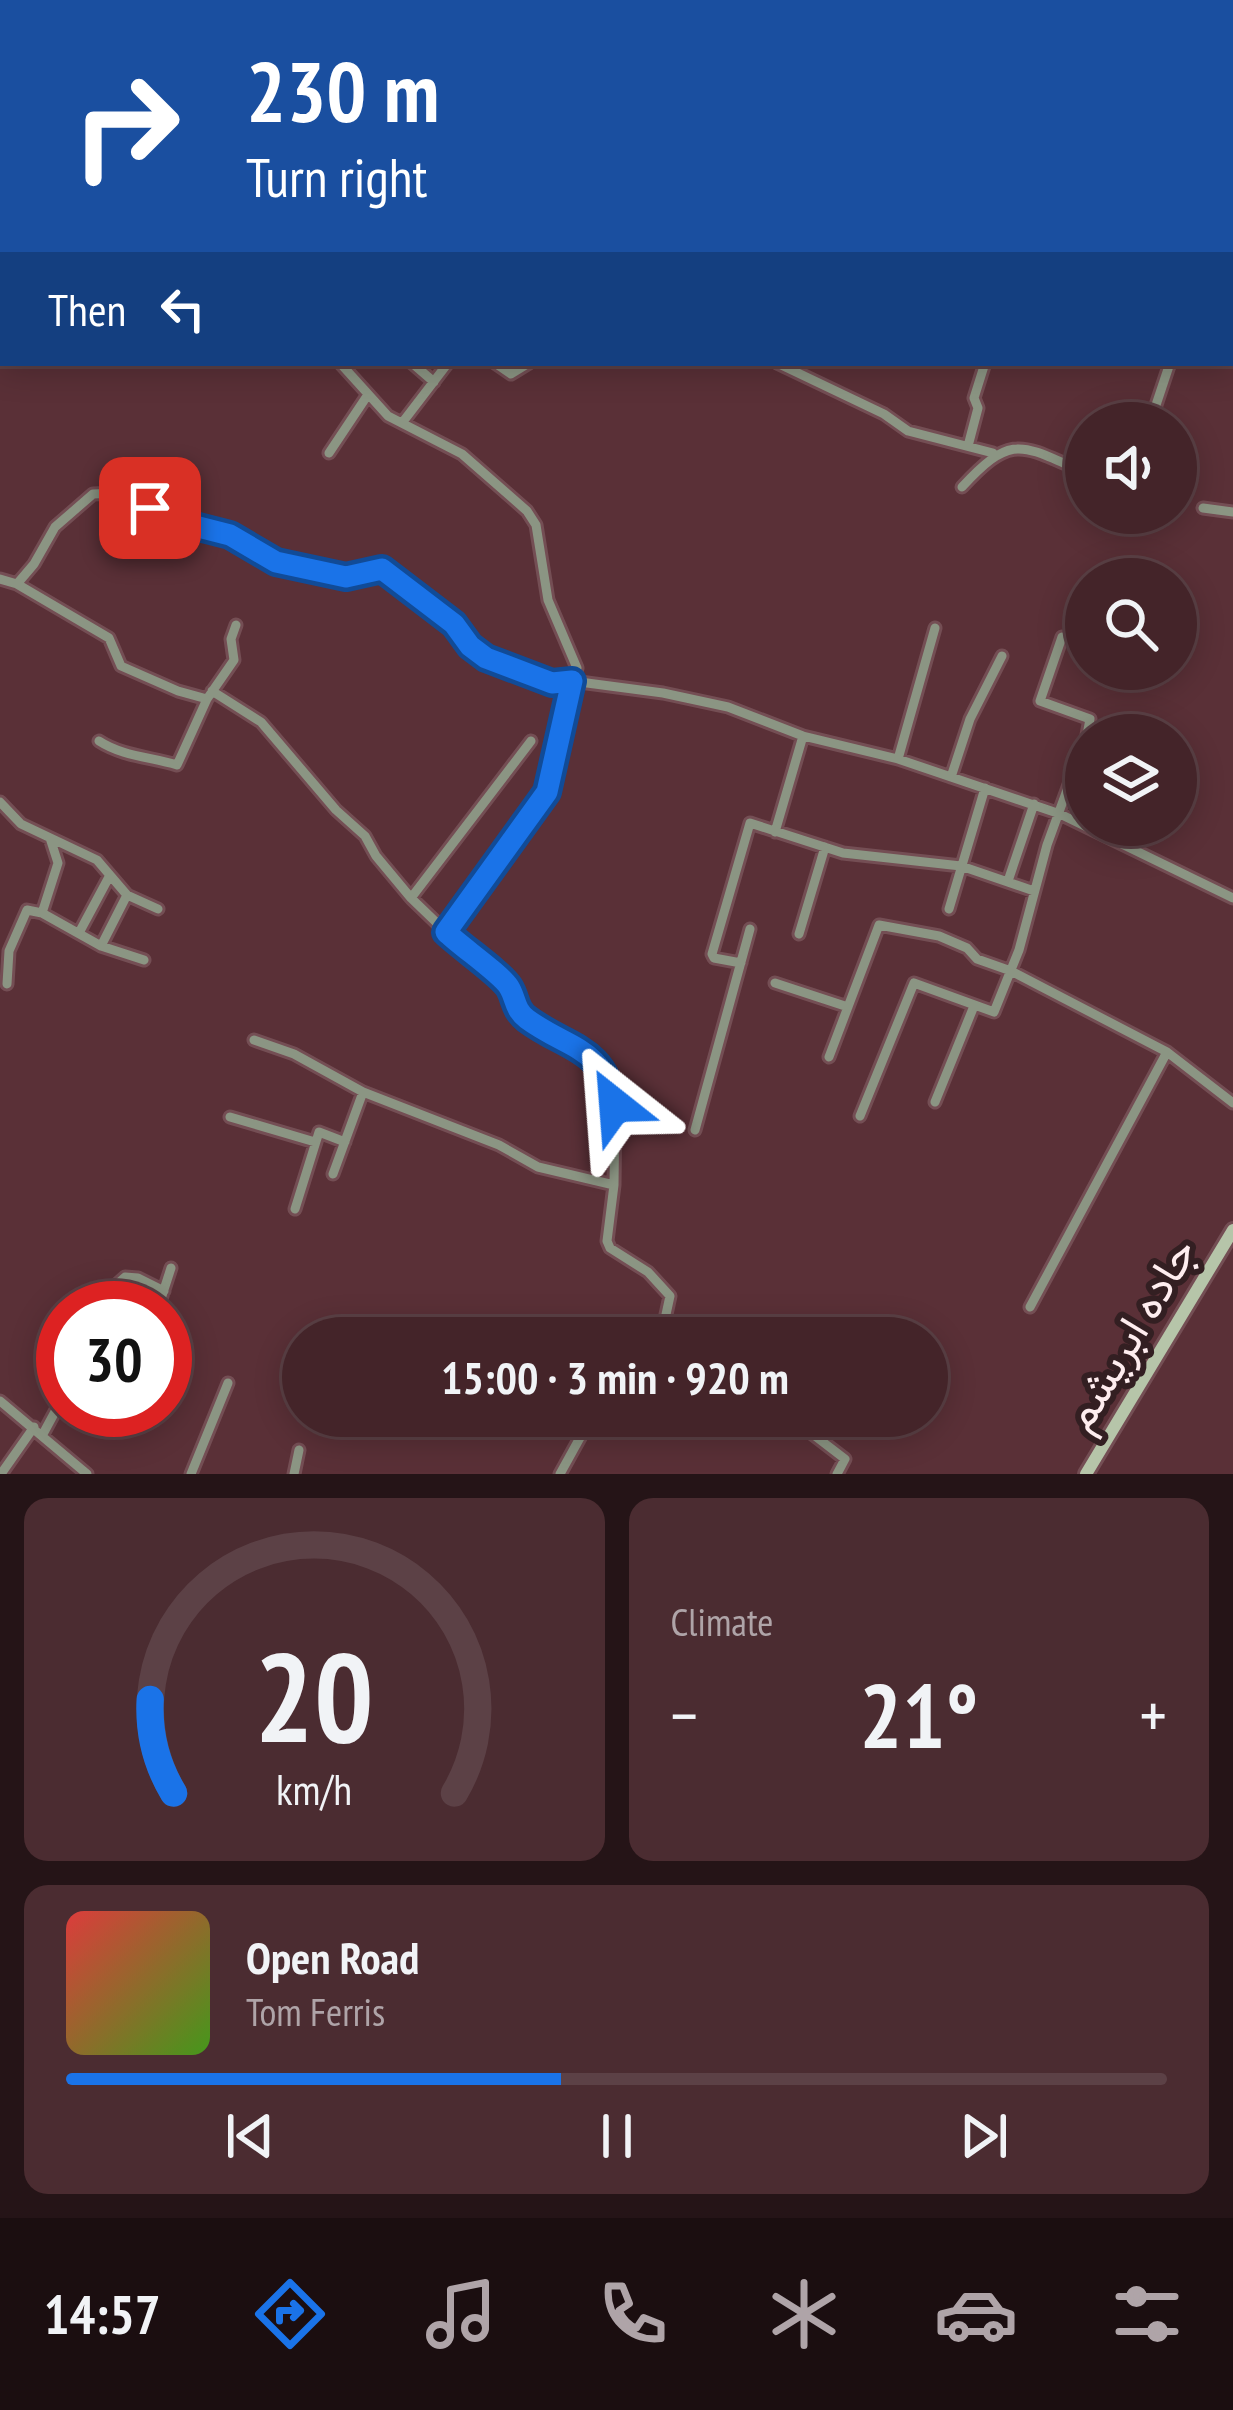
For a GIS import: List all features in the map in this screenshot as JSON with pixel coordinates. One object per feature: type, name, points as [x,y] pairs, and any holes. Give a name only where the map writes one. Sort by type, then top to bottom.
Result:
[{"type":"main road","name":"جاده ابریشم","points":[[1086,1474],[1233,1230]]},
{"type":"street","points":[[342,366],[367,396],[402,423],[472,461],[527,511],[536,524],[548,600],[577,668],[547,792],[446,932]]},
{"type":"street","points":[[415,366],[434,382]]},
{"type":"street","points":[[402,423],[446,366]]},
{"type":"street","points":[[783,366],[908,430],[993,454]]},
{"type":"street","points":[[968,446],[978,408],[974,398],[985,366]]},
{"type":"street","points":[[1157,402],[1169,366]]},
{"type":"street","points":[[329,453],[367,396]]},
{"type":"street","points":[[962,487],[993,454],[1013,448],[1065,465]]},
{"type":"street","points":[[17,584],[55,527],[92,494],[116,493],[175,521],[230,535],[276,562],[346,577],[382,569],[454,624],[486,658],[552,683],[572,681],[663,693],[728,707],[803,736],[898,759],[1065,816]]},
{"type":"street","points":[[1203,508],[1233,512]]},
{"type":"street","points":[[0,578],[109,638],[121,666],[178,692],[210,695],[261,722],[336,810],[365,836],[411,898],[509,986],[515,1007],[525,1018],[593,1056],[610,1080],[615,1105],[614,1184],[607,1241],[610,1248],[648,1272],[670,1297],[665,1317]]},
{"type":"street","points":[[99,741],[118,754],[177,765],[210,695],[234,660],[231,639],[236,625]]},
{"type":"street","points":[[898,759],[935,628]]},
{"type":"street","points":[[1062,637],[1040,701],[1076,714]]},
{"type":"street","points":[[951,777],[970,719],[1002,656]]},
{"type":"street","points":[[776,832],[803,736]]},
{"type":"street","points":[[411,898],[531,741]]},
{"type":"street","points":[[949,909],[985,788]]},
{"type":"street","points":[[860,1116],[912,985],[994,1012],[1065,799]]},
{"type":"street","points":[[0,802],[21,824],[97,860],[127,895],[158,909]]},
{"type":"street","points":[[1008,880],[1034,804]]},
{"type":"street","points":[[742,963],[714,958],[712,953],[748,825],[843,854],[961,866],[1034,891]]},
{"type":"street","points":[[42,913],[58,862],[50,838]]},
{"type":"street","points":[[1136,846],[1233,898]]},
{"type":"street","points":[[799,934],[825,847]]},
{"type":"street","points":[[80,931],[109,877]]},
{"type":"street","points":[[101,946],[127,895]]},
{"type":"street","points":[[7,984],[9,951],[27,910],[144,961]]},
{"type":"street","points":[[829,1057],[878,925],[939,936],[967,948],[977,958],[1011,970],[1167,1052],[1233,1103]]},
{"type":"street","points":[[695,1130],[750,929]]},
{"type":"street","points":[[775,983],[848,1007]]},
{"type":"street","points":[[935,1102],[974,1006]]},
{"type":"street","points":[[254,1040],[294,1054],[363,1092],[499,1144],[538,1167],[614,1184]]},
{"type":"street","points":[[1030,1307],[1167,1052]]},
{"type":"street","points":[[333,1174],[363,1092]]},
{"type":"street","points":[[230,1117],[315,1142]]},
{"type":"street","points":[[295,1209],[320,1130],[345,1142]]},
{"type":"street","points":[[167,1281],[171,1268]]},
{"type":"street","points":[[190,1474],[228,1383]]},
{"type":"street","points":[[0,1401],[36,1429]]},
{"type":"street","points":[[0,1423],[10,1408]]},
{"type":"street","points":[[1,1474],[36,1433]]},
{"type":"street","points":[[45,1437],[86,1474]]},
{"type":"street","points":[[560,1474],[580,1437]]},
{"type":"street","points":[[816,1437],[845,1459],[837,1474]]},
{"type":"street","points":[[294,1474],[299,1450]]},
{"type":"route","points":[[150,508],[175,521],[230,535],[276,562],[346,577],[382,569],[454,624],[486,658],[552,683],[572,681],[547,792],[446,932],[509,986],[515,1007],[525,1018],[593,1056],[610,1080],[615,1105]]}]
